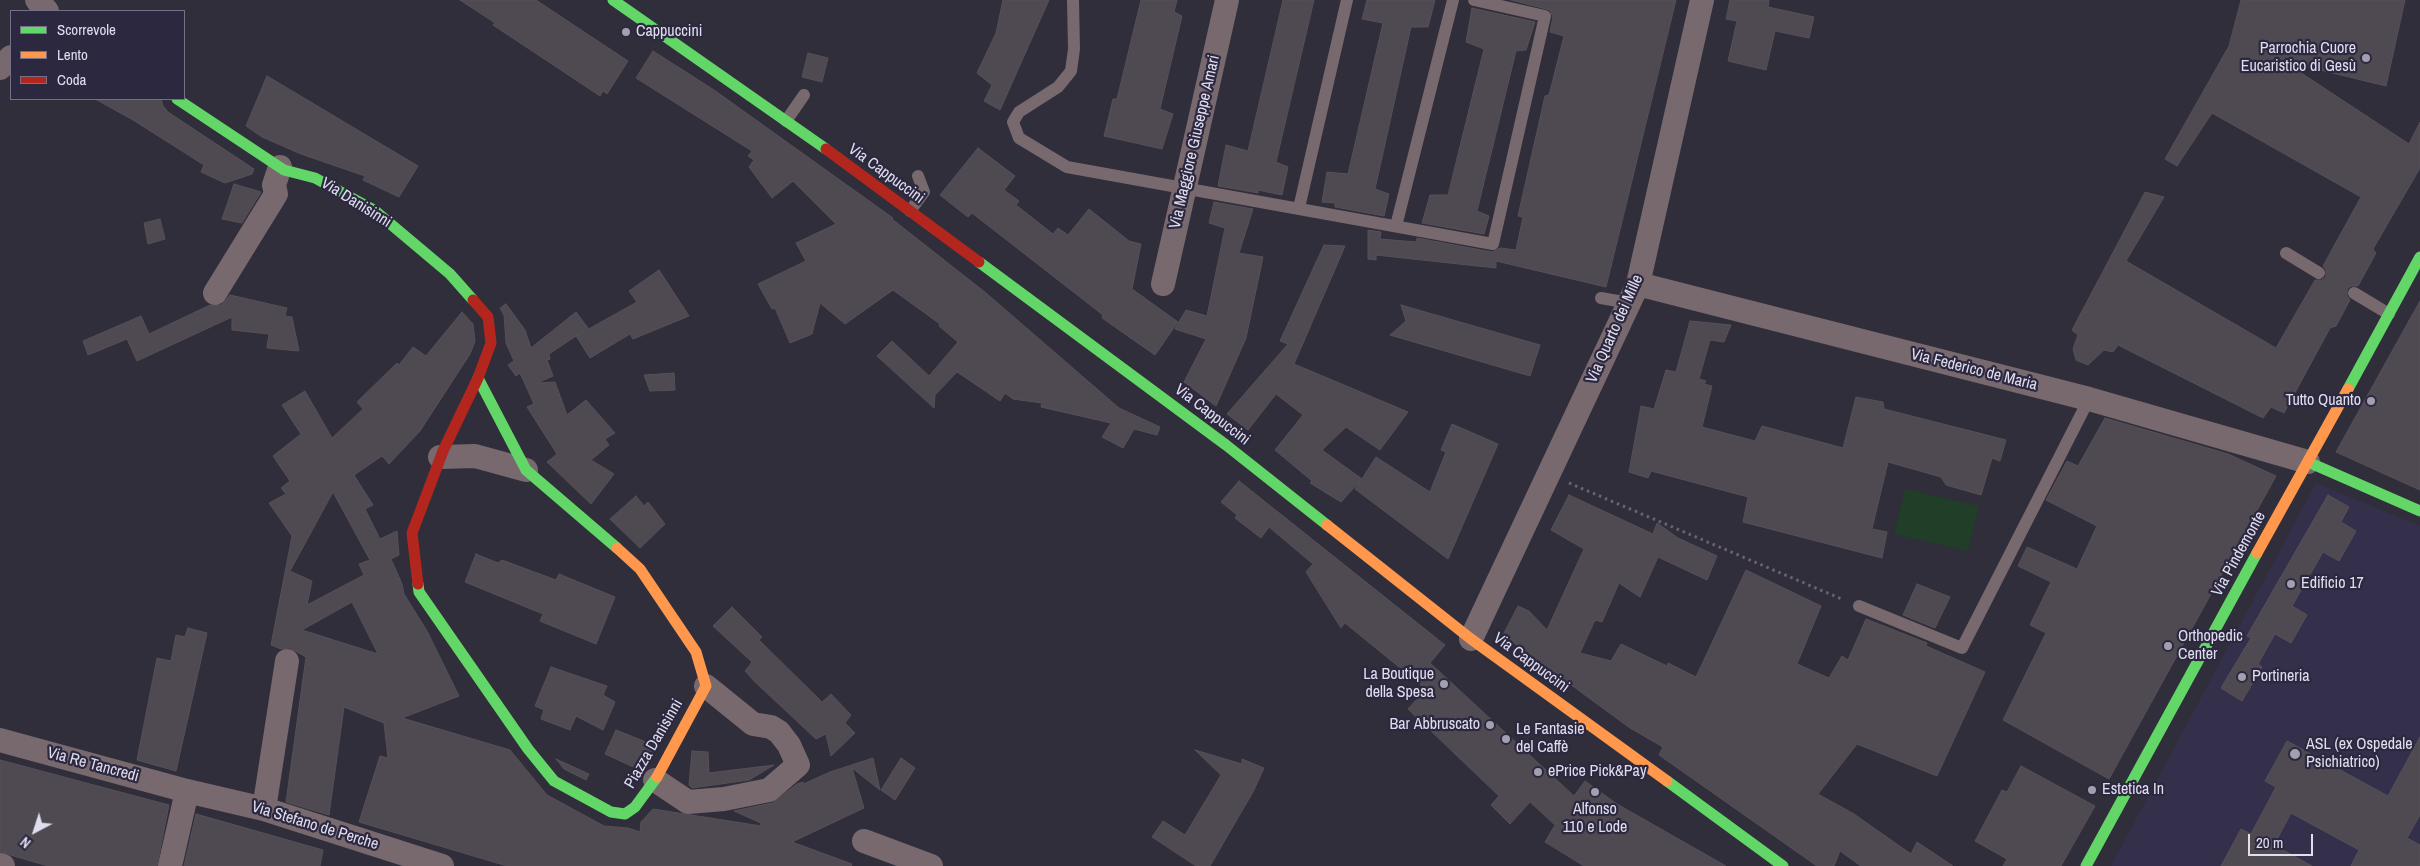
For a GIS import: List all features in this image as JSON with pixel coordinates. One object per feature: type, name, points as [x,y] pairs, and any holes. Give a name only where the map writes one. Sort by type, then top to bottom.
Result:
[{"type":"street","points":[[37,0],[46,10]]},
{"type":"street","name":"Via Cappuccini","points":[[613,0],[910,211],[1226,445],[1471,639],[1783,866]]},
{"type":"street","name":"Via Maggiore Giuseppe Amari","points":[[1163,284],[1227,0]]},
{"type":"street","name":"Via Quarto dei Mille","points":[[1471,639],[1633,294],[1702,0]]},
{"type":"street","points":[[0,68],[10,58]]},
{"type":"street","name":"Via Danisinni","points":[[179,100],[280,167],[315,178],[374,210],[450,274],[488,317],[491,343],[478,378]]},
{"type":"street","points":[[215,293],[276,194],[274,185],[280,167]]},
{"type":"street","name":"Via Pindemonte","points":[[2086,866],[2420,257]]},
{"type":"street","name":"Via Federico de Maria","points":[[1633,294],[2089,399],[2308,462]]},
{"type":"street","points":[[478,378],[526,470],[603,534],[640,569],[696,652],[706,686],[753,724],[771,727],[778,732],[789,745],[798,765],[769,790],[724,800],[688,802],[655,780]]},
{"type":"street","name":"Piazza Danisinni","points":[[478,378],[440,458],[412,532],[419,592],[528,749],[554,781],[611,812],[625,814],[635,807],[655,780],[706,686]]},
{"type":"street","points":[[440,458],[475,456],[526,470]]},
{"type":"street","points":[[2308,462],[2420,511]]},
{"type":"street","points":[[264,809],[287,661]]},
{"type":"street","name":"Via Re Tancredi","points":[[0,740],[187,791]]},
{"type":"street","points":[[170,866],[187,791]]},
{"type":"street","name":"Via Stefano de Perche","points":[[187,791],[264,809],[442,866]]},
{"type":"street","points":[[864,841],[931,866]]},
{"type":"lane","points":[[1073,0],[1074,49],[1071,71],[1058,86],[1019,112],[1013,122],[1019,138],[1067,167],[1493,244],[1545,16],[1474,0]]},
{"type":"lane","points":[[1299,208],[1347,0]]},
{"type":"lane","points":[[1396,226],[1452,0]]},
{"type":"lane","points":[[786,122],[804,95]]},
{"type":"lane","points":[[910,211],[924,192],[918,176]]},
{"type":"lane","points":[[2286,253],[2319,272]]},
{"type":"lane","points":[[2354,293],[2389,314]]},
{"type":"lane","points":[[1601,298],[1633,294]]},
{"type":"lane","points":[[1859,606],[1962,648],[2089,399]]},
{"type":"path","points":[[1548,474],[1859,606]]},
{"type":"shaded area","name":"ASL (ex Ospedale Psichiatrico)","points":[[2316,483],[2420,526],[2420,866],[2111,866]]},
{"type":"green space","points":[[1905,489],[1979,506],[1968,551],[1894,534]]},
{"type":"building","points":[[460,0],[536,0],[628,61],[607,94],[603,91],[600,96],[493,25],[495,23]]},
{"type":"building","points":[[1003,0],[1049,0],[1000,110],[984,101],[992,85],[977,73],[996,33]]},
{"type":"building","points":[[1141,0],[1177,0],[1174,12],[1182,16],[1160,109],[1173,114],[1162,149],[1104,136],[1113,99],[1117,99]]},
{"type":"building","points":[[1283,0],[1314,0],[1276,162],[1288,167],[1282,195],[1258,190],[1258,193],[1218,186],[1226,145],[1248,151]]},
{"type":"building","points":[[1367,0],[1435,0],[1428,27],[1411,27],[1375,189],[1389,194],[1384,216],[1335,207],[1335,203],[1322,202],[1327,172],[1348,174],[1383,23],[1362,19]]},
{"type":"building","points":[[1511,0],[1676,0],[1606,287],[1496,261],[1496,268],[1376,255],[1376,260],[1368,259],[1368,230],[1381,232],[1380,239],[1416,242],[1417,238],[1492,252],[1500,248],[1516,250],[1523,217],[1518,216],[1545,96],[1549,95],[1564,36],[1550,32],[1553,17],[1550,10]]},
{"type":"building","points":[[1730,0],[1769,0],[1768,7],[1814,17],[1809,38],[1775,31],[1766,70],[1728,61],[1737,21],[1726,19]]},
{"type":"building","points":[[2241,0],[2405,0],[2386,86],[2283,61],[2409,144],[2420,122],[2420,168],[2373,249],[2376,253],[2358,286],[2351,286],[2347,289],[2347,296],[2350,300],[2336,326],[2330,328],[2284,413],[2271,407],[2263,418],[2118,345],[2113,352],[2104,350],[2088,365],[2076,360],[2073,349],[2078,335],[2072,330],[2145,192],[2164,197],[2126,261],[2276,348],[2315,280],[2322,280],[2326,277],[2326,270],[2323,266],[2361,197],[2212,113],[2177,166],[2165,159],[2229,46]]},
{"type":"building","points":[[1472,8],[1535,22],[1526,50],[1516,51],[1477,211],[1489,216],[1484,234],[1422,223],[1430,195],[1448,195],[1484,49],[1466,42]]},
{"type":"building","points":[[653,51],[714,90],[893,218],[986,293],[1119,408],[1160,427],[1157,435],[1134,429],[1123,448],[1102,437],[1111,423],[1041,407],[1042,403],[1013,399],[1005,393],[1000,401],[957,372],[935,395],[934,408],[877,356],[892,341],[929,376],[958,342],[939,326],[940,324],[893,290],[845,324],[820,303],[812,334],[790,343],[775,308],[772,309],[758,284],[806,261],[796,243],[836,224],[793,181],[772,198],[749,167],[754,160],[748,156],[752,151],[636,78]]},
{"type":"building","points":[[808,53],[828,58],[822,82],[802,77]]},
{"type":"building","points":[[267,76],[418,166],[399,197],[363,180],[365,176],[301,154],[262,137],[246,126]]},
{"type":"building","points":[[97,100],[161,100],[168,112],[254,169],[252,174],[225,183],[201,172],[204,165],[133,120]]},
{"type":"building","points":[[978,148],[1015,176],[1004,190],[1019,201],[1016,205],[1053,234],[1058,228],[1068,235],[1089,209],[1129,241],[1141,244],[1132,289],[1178,322],[1155,355],[1102,318],[1103,315],[972,213],[968,217],[940,195]]},
{"type":"building","points":[[234,184],[261,192],[242,223],[222,219]]},
{"type":"building","points":[[1214,202],[1253,209],[1239,253],[1263,257],[1246,338],[1216,406],[1184,382],[1206,339],[1175,329],[1186,310],[1207,316],[1225,228],[1209,223]]},
{"type":"building","points":[[160,219],[165,239],[148,244],[144,223]]},
{"type":"building","points":[[1324,245],[1345,246],[1294,364],[1408,412],[1380,450],[1346,427],[1322,450],[1362,479],[1376,457],[1430,492],[1446,452],[1441,450],[1452,424],[1498,444],[1448,559],[1355,489],[1360,481],[1341,502],[1310,483],[1312,481],[1275,450],[1303,415],[1276,394],[1248,430],[1227,414],[1288,344],[1280,341]]},
{"type":"building","points":[[659,270],[689,316],[633,339],[630,334],[590,358],[576,336],[637,302],[629,291]]},
{"type":"building","points":[[230,295],[287,308],[285,316],[292,317],[299,351],[267,348],[269,334],[232,330],[232,317],[137,361],[127,339],[88,355],[83,341],[141,316],[149,334],[210,305],[221,305]]},
{"type":"building","points":[[2420,301],[2420,490],[2336,452]]},
{"type":"building","points":[[506,304],[525,330],[531,348],[576,312],[588,328],[549,354],[550,359],[547,360],[553,376],[537,383],[555,382],[567,415],[586,400],[615,433],[605,439],[609,445],[591,460],[614,474],[591,504],[547,462],[557,454],[527,407],[534,404],[520,373],[516,376],[508,365],[514,361],[506,343],[504,315],[500,308]]},
{"type":"building","points":[[1401,305],[1540,345],[1530,376],[1390,335],[1406,321]]},
{"type":"building","points":[[462,312],[473,324],[475,341],[470,354],[420,431],[389,464],[382,456],[354,475],[373,505],[365,509],[380,539],[397,531],[399,555],[391,559],[402,584],[404,594],[427,631],[459,696],[402,718],[510,750],[547,795],[604,826],[628,828],[640,832],[641,822],[653,809],[761,826],[761,823],[734,811],[772,803],[797,784],[804,782],[799,786],[830,772],[873,758],[880,790],[852,768],[864,808],[792,842],[852,864],[851,866],[507,866],[359,822],[380,756],[388,758],[384,723],[344,707],[329,815],[286,802],[306,657],[290,648],[281,649],[271,645],[292,536],[269,503],[286,494],[281,488],[290,481],[273,456],[301,434],[282,405],[305,391],[332,438],[363,409],[357,402],[397,363],[399,365],[413,347],[426,356]],"holes":[[[333,492],[370,560],[359,564],[364,575],[307,605],[312,581],[290,571]],[[352,602],[378,654],[302,630]]]},
{"type":"building","points":[[1690,321],[1731,325],[1724,342],[1710,340],[1699,379],[1706,381],[1704,384],[1712,386],[1702,427],[1755,441],[1762,426],[1843,448],[1856,397],[1883,402],[1884,409],[2006,440],[2000,461],[1992,458],[1981,495],[1946,485],[1941,477],[1888,462],[1872,529],[1887,532],[1882,558],[1743,522],[1748,497],[1651,471],[1648,478],[1629,472],[1641,406],[1654,409],[1666,370],[1676,372]]},
{"type":"building","points":[[674,373],[675,390],[650,391],[644,375]]},
{"type":"building","points":[[2105,418],[2228,454],[2276,476],[2109,779],[2003,720],[2046,633],[2030,625],[2051,582],[2018,566],[2027,547],[2077,569],[2097,526],[2046,500],[2067,461],[2078,466]]},
{"type":"building","points":[[1239,481],[1445,645],[1430,663],[1574,796],[1585,781],[1617,804],[1726,866],[1584,866],[1545,842],[1555,825],[1530,802],[1510,824],[1491,805],[1499,796],[1408,709],[1426,689],[1345,623],[1341,628],[1306,572],[1313,564],[1269,527],[1261,538],[1235,518],[1237,515],[1221,502]]},
{"type":"building","points":[[1569,495],[1653,534],[1657,523],[1678,538],[1717,556],[1707,580],[1658,557],[1640,597],[1619,583],[1602,622],[1595,620],[1580,653],[1611,661],[1621,644],[1667,666],[1668,663],[1696,677],[1746,570],[1821,606],[1797,664],[1829,678],[1842,656],[1848,660],[1866,619],[1927,643],[1926,646],[1985,672],[1937,776],[1857,744],[1818,794],[1854,814],[1911,854],[1917,842],[1953,866],[1861,866],[1840,851],[1834,866],[1817,866],[1659,755],[1663,747],[1630,728],[1503,635],[1518,606],[1529,611],[1547,630],[1584,549],[1551,530]]},
{"type":"building","name":"Edificio 17","points":[[2328,495],[2349,507],[2341,522],[2356,531],[2339,561],[2323,552],[2292,606],[2307,615],[2291,643],[2275,634],[2258,664],[2262,667],[2242,701],[2221,688],[2251,638],[2247,636]]},
{"type":"building","points":[[636,496],[644,506],[648,502],[665,524],[640,548],[610,519]]},
{"type":"building","points":[[476,554],[498,563],[502,560],[556,580],[559,574],[615,597],[596,644],[540,621],[543,614],[465,582]]},
{"type":"building","points":[[1917,584],[1950,597],[1935,628],[1903,615]]},
{"type":"building","points":[[732,607],[762,637],[759,640],[822,702],[831,694],[851,715],[845,723],[855,733],[831,756],[826,734],[816,739],[754,681],[745,671],[752,662],[713,626]]},
{"type":"building","points":[[188,628],[207,633],[176,771],[137,760],[157,658],[171,661],[176,635],[185,637]]},
{"type":"building","points":[[551,667],[607,686],[603,695],[615,702],[603,730],[576,716],[570,730],[541,719],[544,710],[535,706]]},
{"type":"building","points":[[616,730],[656,746],[642,771],[605,754]]},
{"type":"building","points":[[2420,737],[2420,815],[2407,838],[2420,845],[2420,866],[2351,866],[2359,850],[2291,813],[2274,845],[2312,866],[2221,866],[2241,829],[2251,834],[2276,787],[2265,781],[2287,741],[2388,796]]},
{"type":"building","points":[[1195,750],[1242,764],[1242,759],[1264,768],[1253,792],[1210,866],[1196,866],[1152,837],[1163,821],[1185,835],[1221,775]]},
{"type":"building","points":[[692,751],[708,752],[709,773],[774,765],[749,780],[692,788],[689,785]]},
{"type":"building","points":[[901,758],[915,768],[895,800],[881,790]]},
{"type":"building","points":[[556,759],[589,774],[586,780],[564,769]]},
{"type":"building","points":[[0,760],[169,805],[157,866],[48,866],[0,852]]},
{"type":"building","points":[[2021,766],[2095,806],[2061,866],[2003,866],[2007,859],[1975,841],[2002,790],[2007,792]]},
{"type":"building","points":[[196,814],[323,850],[320,866],[184,866]]},
{"type":"traffic: fast","points":[[613,0],[826,149]]},
{"type":"traffic: fast","points":[[179,100],[284,170],[315,178],[374,210],[450,274],[473,300]]},
{"type":"traffic: fast","points":[[2348,389],[2420,257]]},
{"type":"traffic: fast","points":[[979,262],[1226,445],[1327,525]]},
{"type":"traffic: fast","points":[[478,378],[526,470],[617,548]]},
{"type":"traffic: fast","points":[[2308,462],[2420,511]]},
{"type":"traffic: fast","points":[[2086,866],[2257,553]]},
{"type":"traffic: fast","points":[[418,584],[419,592],[528,749],[554,781],[611,812],[625,814],[635,807],[657,777]]},
{"type":"traffic: fast","points":[[1667,781],[1783,866]]},
{"type":"traffic: slow","points":[[2257,553],[2348,389]]},
{"type":"traffic: slow","points":[[1327,525],[1471,639],[1667,781]]},
{"type":"traffic: slow","points":[[617,548],[640,569],[696,652],[706,686],[657,777]]},
{"type":"traffic: jam","points":[[826,149],[979,262]]},
{"type":"traffic: jam","points":[[418,584],[412,533],[443,451],[478,378],[491,343],[488,317],[473,300]]},
{"type":"place","name":"Cappuccini","points":[[626,32]]},
{"type":"place","name":"Parrochia Cuore Eucaristico di Gesù","points":[[2366,58]]},
{"type":"place","name":"Tutto Quanto","points":[[2371,401]]},
{"type":"place","name":"Edificio 17","points":[[2291,584]]},
{"type":"place","name":"Orthopedic Center","points":[[2168,646]]},
{"type":"place","name":"Portineria","points":[[2242,677]]},
{"type":"place","name":"La Boutique della Spesa","points":[[1444,684]]},
{"type":"place","name":"Bar Abbruscato","points":[[1490,725]]},
{"type":"place","name":"Le Fantasie del Caffè","points":[[1506,739]]},
{"type":"place","name":"ASL (ex Ospedale Psichiatrico)","points":[[2295,754]]},
{"type":"place","name":"ePrice Pick&Pay","points":[[1538,772]]},
{"type":"place","name":"Estetica In","points":[[2092,790]]},
{"type":"place","name":"Alfonso 110 e Lode","points":[[1595,792]]}]
